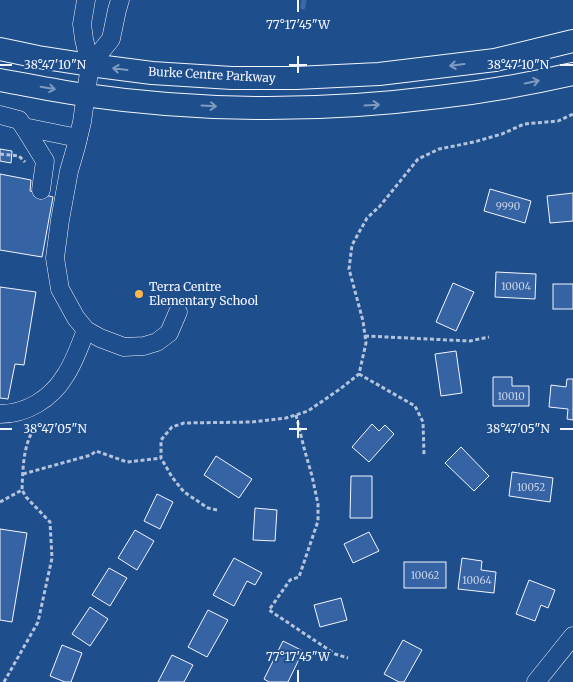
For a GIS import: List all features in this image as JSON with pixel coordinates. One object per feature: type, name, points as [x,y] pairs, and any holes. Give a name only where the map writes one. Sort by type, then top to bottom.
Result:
[{"type":"main road","name":"Burke Centre Parkway","points":[[0,49],[38,57],[152,73],[232,78],[296,78],[370,75],[495,60],[573,41]]},
{"type":"main road","points":[[0,80],[85,95],[168,104],[245,108],[310,108],[389,104],[481,92],[573,74]]},
{"type":"street","points":[[86,0],[82,24],[90,65],[82,122],[69,171],[55,258],[60,289],[76,318],[86,330],[100,338],[124,347],[144,346],[157,342],[169,333],[178,312]]},
{"type":"street","points":[[90,65],[110,39],[120,0]]},
{"type":"street","points":[[0,116],[19,120],[45,162],[41,190]]},
{"type":"street","points":[[24,127],[78,138]]},
{"type":"street","points":[[0,414],[10,414],[30,408],[46,398],[65,376],[86,330]]},
{"type":"street","points":[[536,682],[573,636]]},
{"type":"path","points":[[218,510],[208,508],[184,492],[172,477],[162,458],[161,440],[172,427],[184,423],[252,422],[286,418],[308,411],[340,389],[359,374],[366,343],[363,321],[350,269],[352,245],[367,218],[380,206],[418,159],[439,149],[502,134],[524,124],[558,121],[573,114]]},
{"type":"path","points":[[365,336],[470,341],[489,337]]},
{"type":"path","points":[[359,374],[415,406],[423,422],[424,455]]},
{"type":"path","points":[[296,415],[318,504],[318,521],[299,577],[290,580],[269,610],[335,654],[348,658]]},
{"type":"path","points":[[4,682],[38,622],[52,558],[50,522],[26,497],[22,490],[27,442],[40,421]]},
{"type":"path","points":[[23,474],[92,455],[96,451],[127,462],[162,458]]},
{"type":"path","points":[[0,502],[22,490]]},
{"type":"building","points":[[0,149],[12,151],[11,163],[0,161]]},
{"type":"building","points":[[0,174],[31,180],[30,191],[53,197],[42,257],[0,250]]},
{"type":"building","points":[[490,189],[531,201],[525,223],[484,211]]},
{"type":"building","points":[[573,193],[573,221],[550,223],[547,196]]},
{"type":"building","points":[[496,272],[536,274],[535,299],[495,297]]},
{"type":"building","points":[[453,283],[474,292],[456,331],[436,322]]},
{"type":"building","points":[[553,284],[573,284],[573,309],[553,309]]},
{"type":"building","points":[[0,287],[36,292],[24,365],[15,364],[8,399],[0,398]]},
{"type":"building","points":[[456,351],[462,393],[441,396],[435,354]]},
{"type":"building","points":[[493,377],[512,377],[512,386],[529,386],[529,406],[493,406]]},
{"type":"building","points":[[567,379],[573,379],[573,420],[567,419],[568,409],[549,407],[551,385],[566,387]]},
{"type":"building","points":[[372,424],[379,431],[385,425],[394,434],[369,462],[352,447]]},
{"type":"building","points":[[461,447],[489,476],[474,491],[445,463]]},
{"type":"building","points":[[216,456],[252,479],[239,498],[204,475]]},
{"type":"building","points":[[512,472],[553,478],[550,502],[509,496]]},
{"type":"building","points":[[351,476],[372,476],[372,518],[350,518]]},
{"type":"building","points":[[157,494],[173,502],[160,529],[144,521]]},
{"type":"building","points":[[255,508],[277,510],[275,541],[253,540]]},
{"type":"building","points":[[0,529],[27,533],[12,622],[0,620]]},
{"type":"building","points":[[135,530],[154,541],[137,570],[118,558]]},
{"type":"building","points":[[369,532],[379,551],[353,563],[344,544]]},
{"type":"building","points":[[234,558],[262,573],[255,585],[247,581],[234,606],[213,595]]},
{"type":"building","points":[[462,558],[482,561],[481,570],[496,572],[494,593],[458,589]]},
{"type":"building","points":[[404,562],[446,562],[446,588],[404,588]]},
{"type":"building","points":[[109,568],[127,578],[110,606],[92,595]]},
{"type":"building","points":[[529,580],[555,590],[548,608],[541,605],[535,621],[516,614]]},
{"type":"building","points":[[341,598],[347,620],[320,627],[314,605]]},
{"type":"building","points":[[90,607],[108,619],[90,646],[72,634]]},
{"type":"building","points":[[208,610],[228,620],[207,657],[188,647]]},
{"type":"building","points":[[403,640],[422,650],[404,682],[399,682],[384,674]]},
{"type":"building","points":[[283,641],[303,651],[288,682],[269,682],[264,679]]},
{"type":"building","points":[[62,645],[82,653],[71,682],[65,682],[50,676]]},
{"type":"building","points":[[172,655],[193,665],[184,682],[158,682]]},
{"type":"waterway","points":[[303,7],[304,0]]},
{"type":"place","name":"Terra Centre Elementary School","points":[[139,294]]}]
